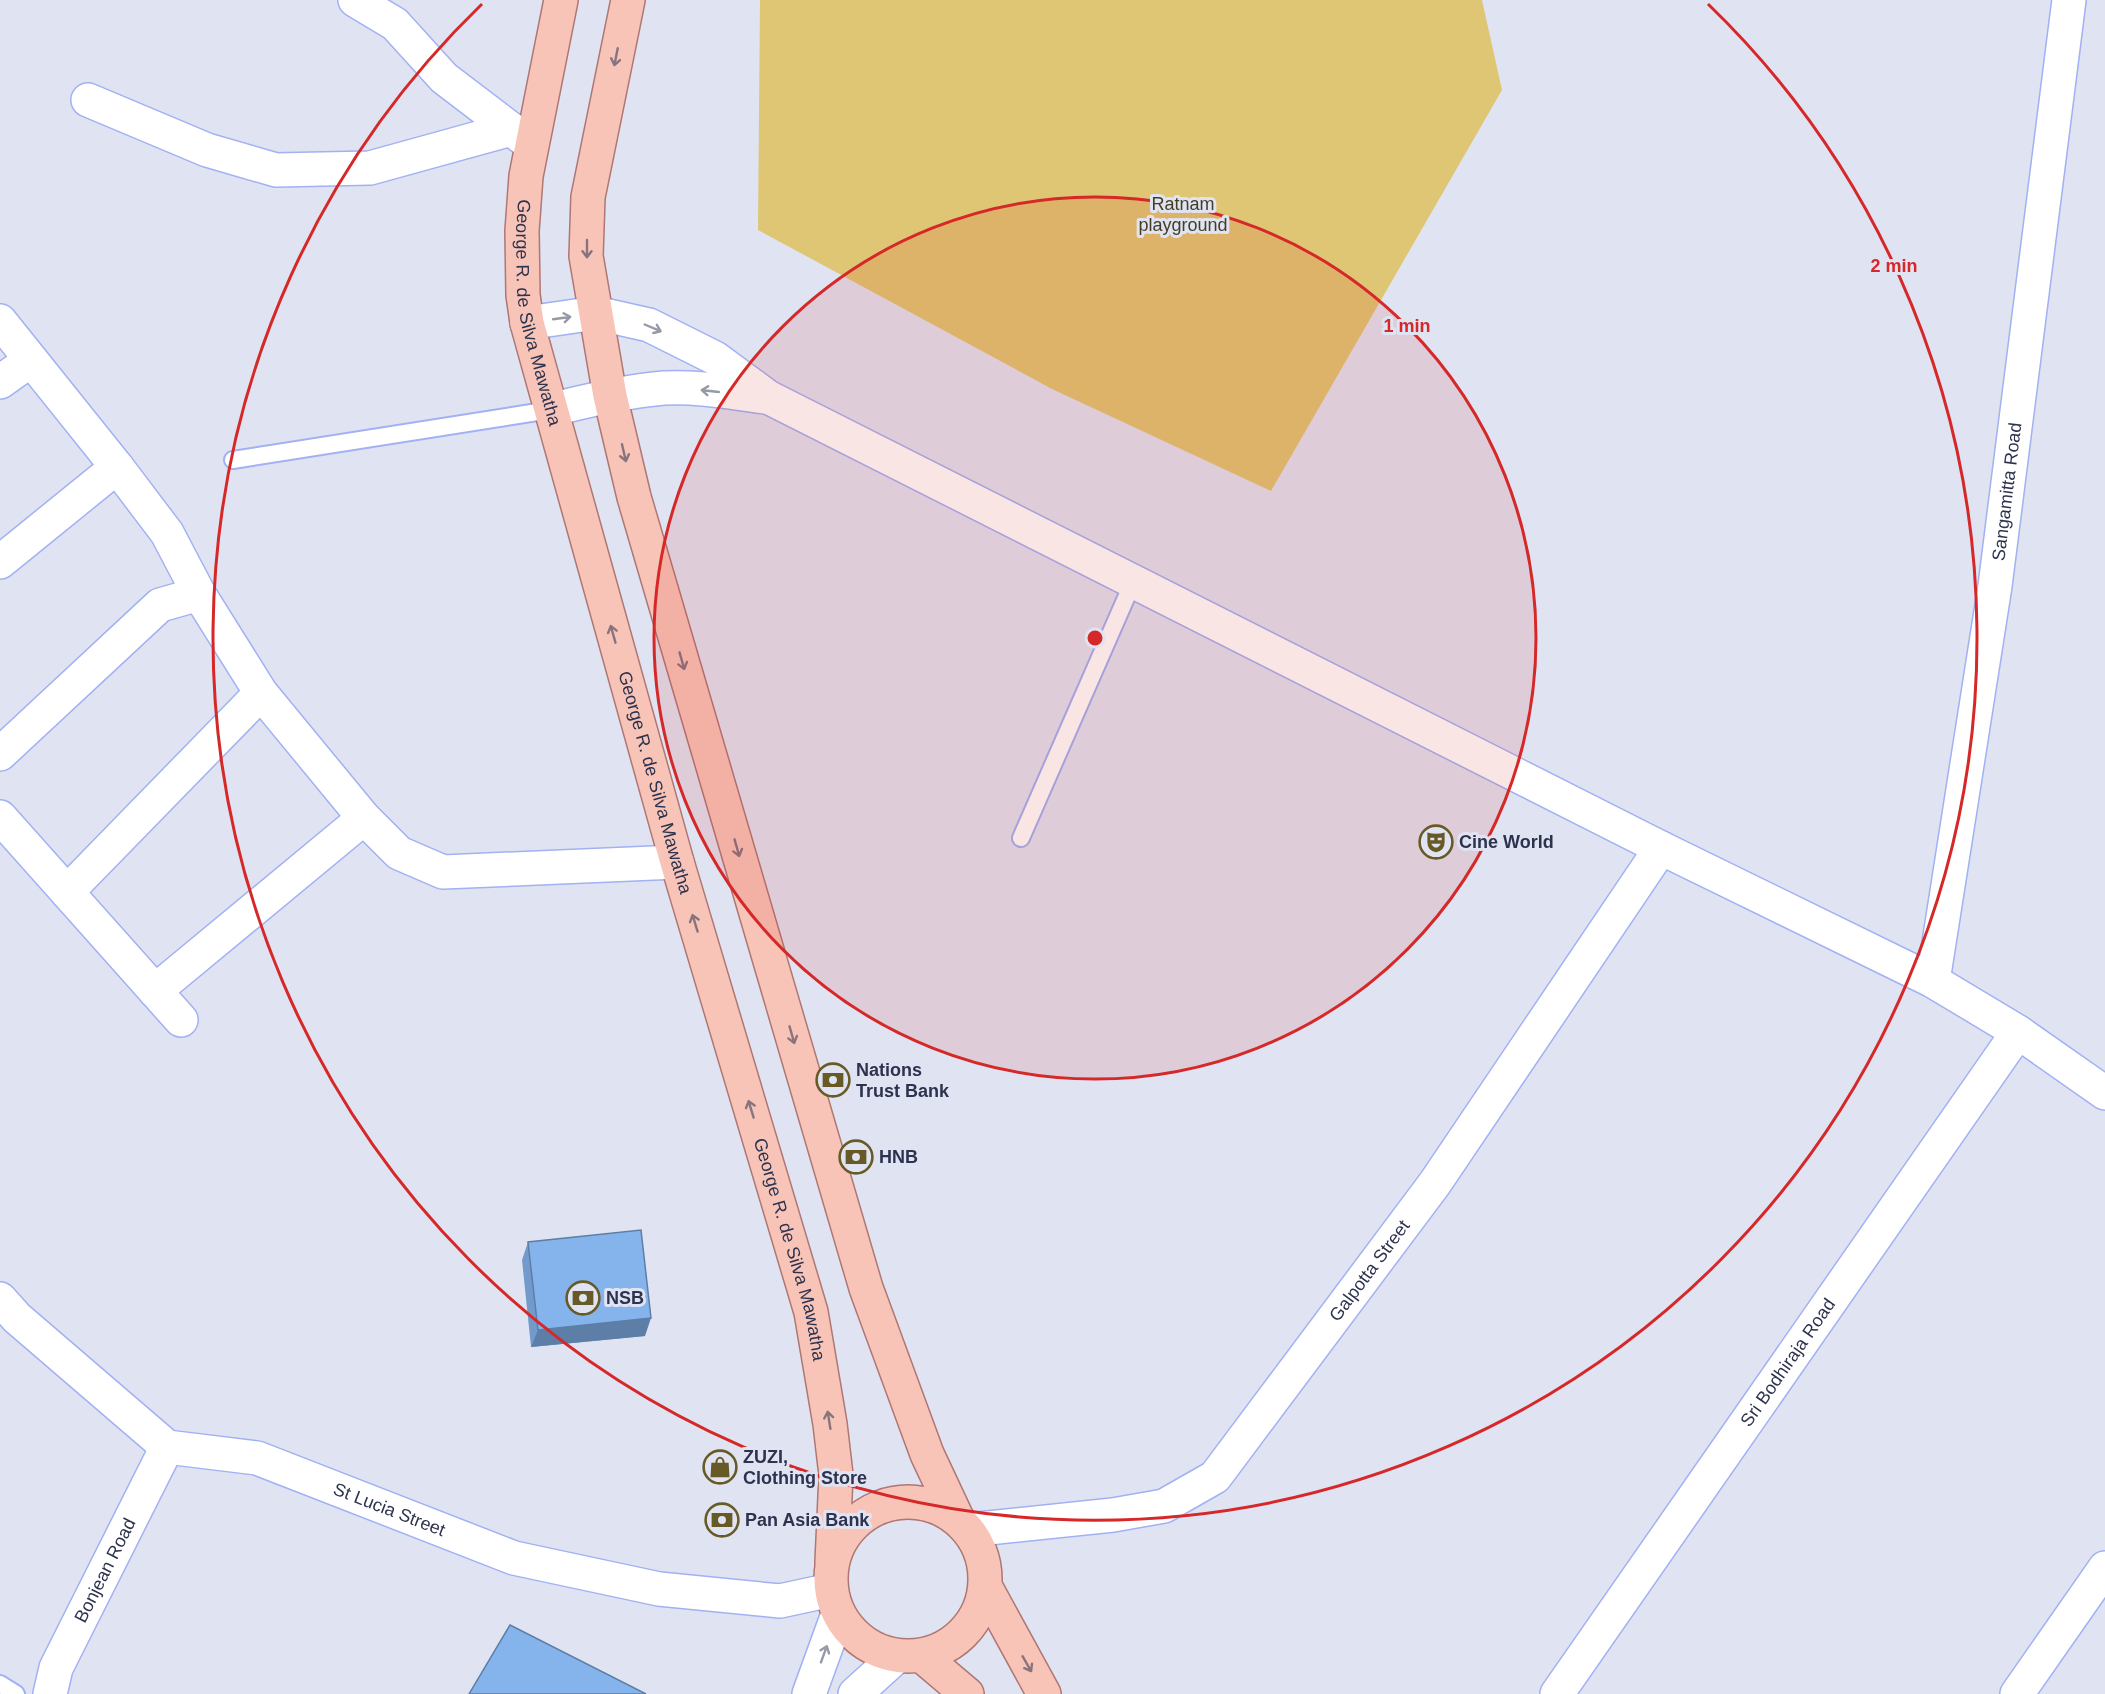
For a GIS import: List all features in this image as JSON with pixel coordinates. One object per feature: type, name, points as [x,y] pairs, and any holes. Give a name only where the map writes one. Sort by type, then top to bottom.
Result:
[{"type":"main road","name":"George R. de Silva Mawatha","points":[[561,0],[522,137],[526,176],[522,231],[523,295],[527,323],[677,862],[811,1312],[830,1424],[836,1475],[834,1589]]},
{"type":"main road","points":[[628,0],[588,197],[586,256],[610,396],[634,497],[866,1288],[927,1454],[963,1524],[980,1547],[985,1567],[986,1588],[979,1611],[966,1632],[946,1647],[910,1656]]},
{"type":"main road","points":[[963,1524],[934,1506],[908,1501],[882,1506],[859,1518],[841,1538],[834,1589],[853,1634],[874,1648],[910,1656],[956,1682],[967,1694]]},
{"type":"main road","points":[[986,1588],[1044,1694]]},
{"type":"street","points":[[355,0],[395,24],[444,78],[522,137]]},
{"type":"street","name":"Sangamitta Road","points":[[1933,981],[1995,586],[2069,0]]},
{"type":"street","points":[[88,100],[207,150],[276,170],[370,168],[522,137]]},
{"type":"street","points":[[527,323],[596,313],[649,325],[715,358],[768,397],[1661,848],[1933,981],[2018,1032],[2105,1093]]},
{"type":"street","points":[[0,321],[167,533],[199,594],[261,693],[364,819],[399,853],[443,872],[677,862]]},
{"type":"street","points":[[0,382],[31,360]]},
{"type":"street","points":[[550,410],[610,396],[665,388],[768,397]]},
{"type":"street","points":[[0,562],[117,467]]},
{"type":"street","points":[[0,754],[160,604],[199,594]]},
{"type":"street","points":[[66,892],[261,693]]},
{"type":"street","points":[[0,817],[181,1020]]},
{"type":"street","points":[[154,991],[364,819]]},
{"type":"street","name":"Galpotta Street","points":[[963,1524],[1113,1515],[1164,1506],[1215,1477],[1435,1183],[1661,848]]},
{"type":"street","name":"Sri Bodhiraja Road","points":[[1557,1694],[2018,1032]]},
{"type":"street","points":[[0,1299],[17,1318],[167,1447]]},
{"type":"street","name":"St Lucia Street","points":[[167,1447],[257,1458],[514,1558],[659,1589],[780,1600],[834,1589]]},
{"type":"street","name":"Bonjean Road","points":[[50,1694],[56,1668],[167,1447]]},
{"type":"street","points":[[2017,1694],[2105,1568]]},
{"type":"street","points":[[808,1694],[834,1589]]},
{"type":"street","points":[[855,1694],[910,1656]]},
{"type":"lane","points":[[233,460],[550,410]]},
{"type":"lane","points":[[1021,838],[1133,582]]},
{"type":"lane","points":[[0,1684],[16,1694]]},
{"type":"green space","name":"Ratnam playground","points":[[760,0],[1482,0],[1502,90],[1271,491],[1052,389],[758,230]]},
{"type":"building","name":"NSB","points":[[641,1230],[651,1318],[538,1330],[528,1242]]},
{"type":"building","points":[[510,1625],[646,1694],[469,1694]]},
{"type":"place","name":"Cine World","points":[[1436,842]]},
{"type":"place","name":"Nations Trust Bank","points":[[833,1080]]},
{"type":"place","name":"HNB","points":[[856,1157]]},
{"type":"place","name":"NSB","points":[[583,1298]]},
{"type":"place","name":"ZUZI, Clothing Store","points":[[720,1467]]},
{"type":"place","name":"Pan Asia Bank","points":[[722,1520]]}]
